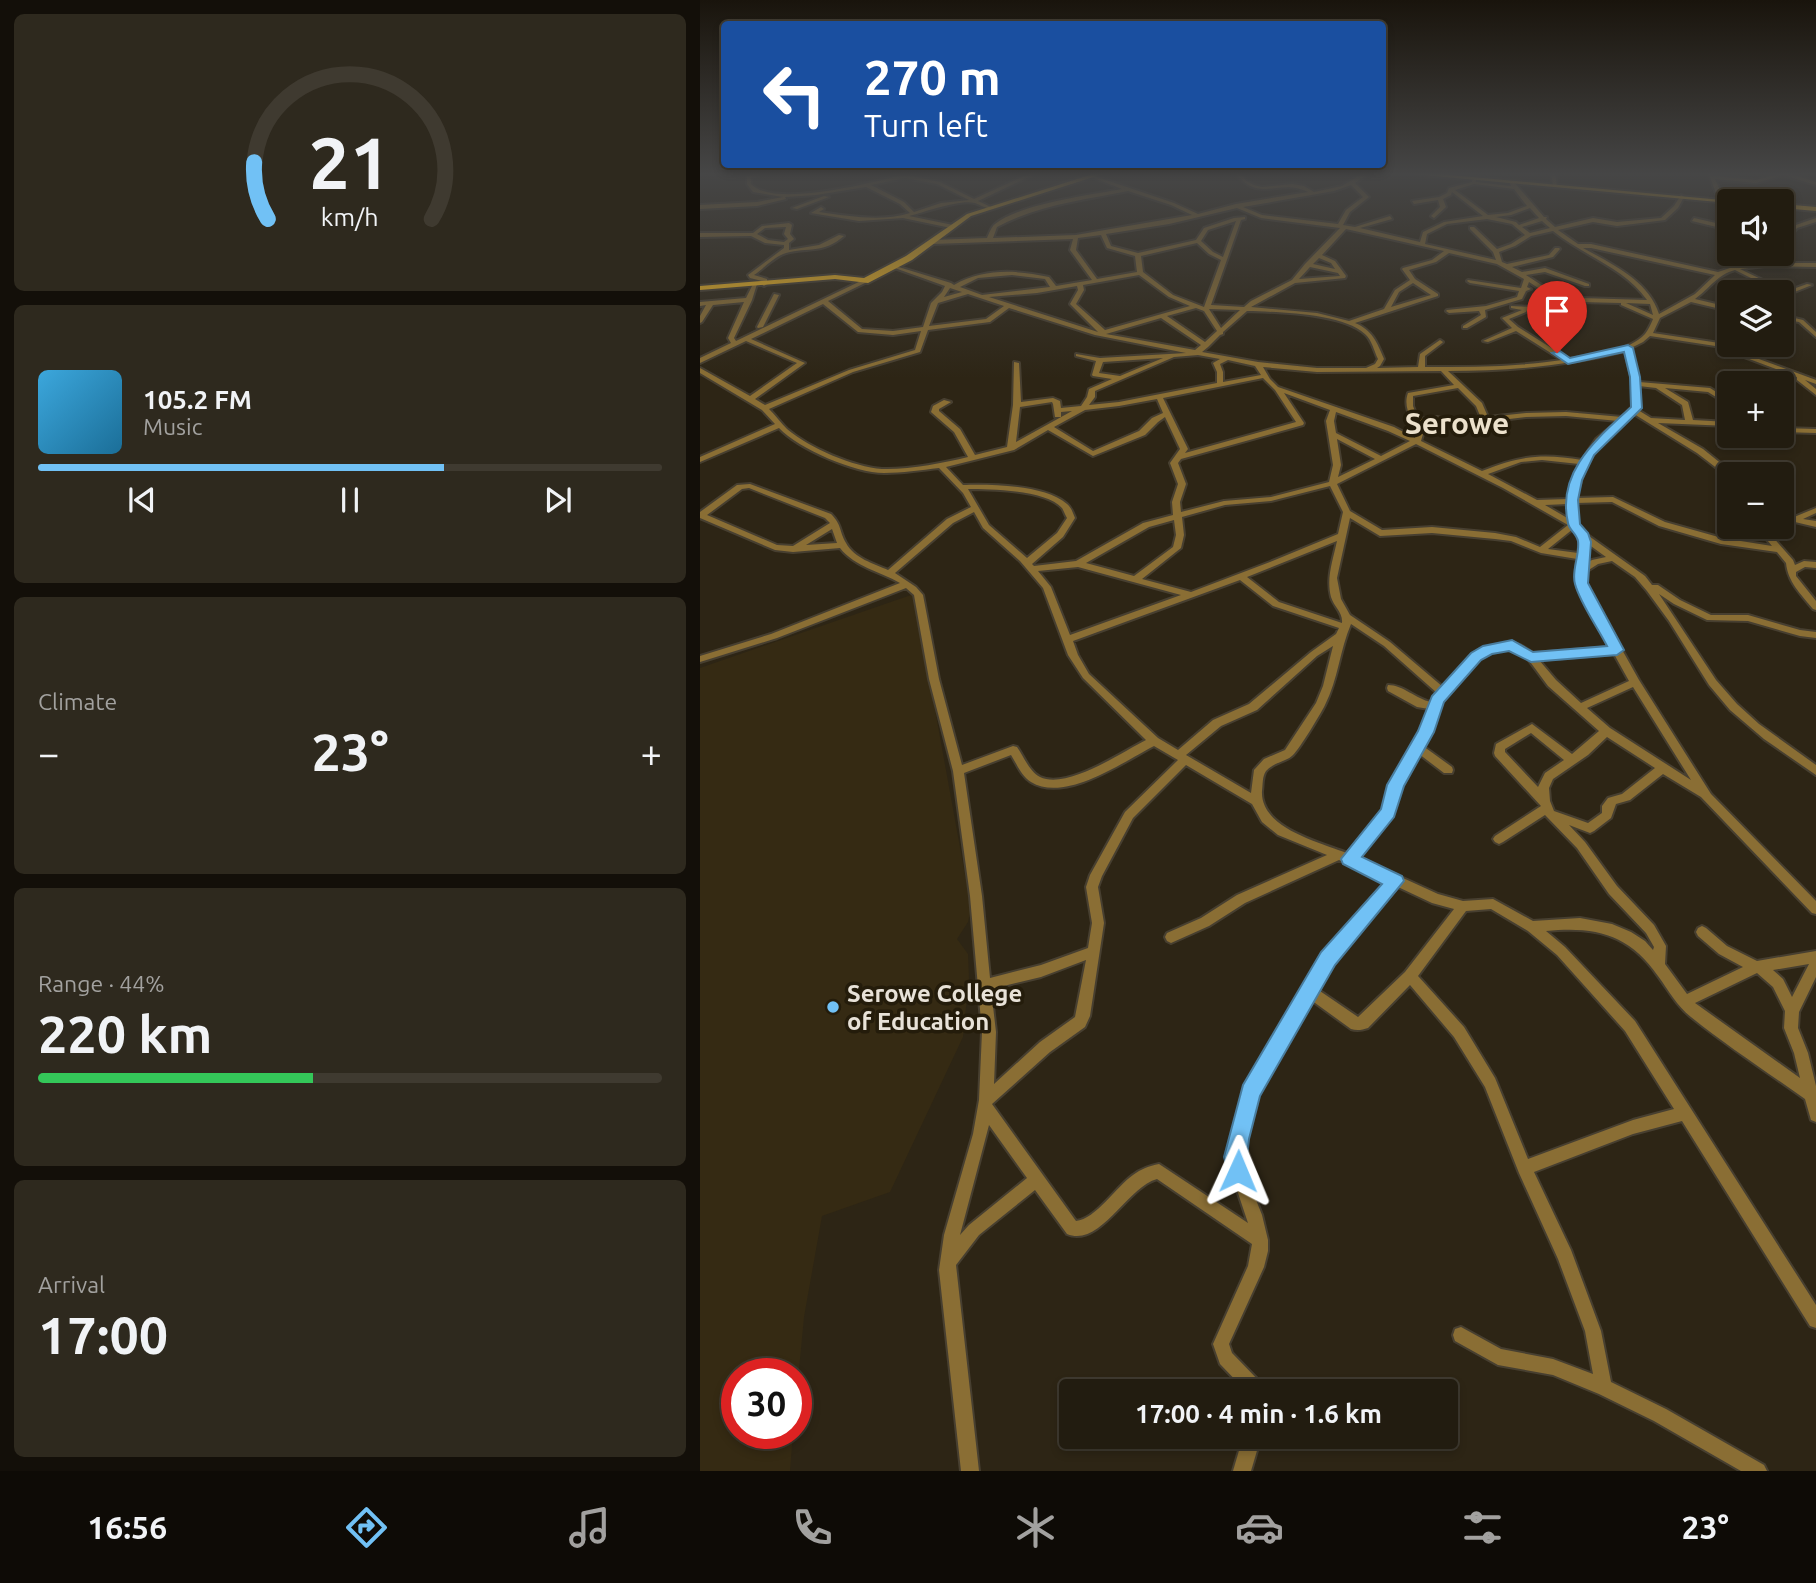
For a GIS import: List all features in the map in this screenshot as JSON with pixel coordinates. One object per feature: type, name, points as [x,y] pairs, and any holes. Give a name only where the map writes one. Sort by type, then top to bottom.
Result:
[{"type":"main road","points":[[700,288],[835,277],[865,281],[932,242]]},
{"type":"street","points":[[763,241],[785,244],[789,241]]},
{"type":"street","points":[[779,253],[820,247],[832,241]]},
{"type":"street","points":[[932,242],[1013,241]]},
{"type":"street","points":[[1075,241],[1073,250],[1096,281]]},
{"type":"street","points":[[1107,241],[1110,247],[1138,255],[1198,241],[1211,253],[1223,259]]},
{"type":"street","points":[[1206,309],[1229,241]]},
{"type":"street","points":[[1294,281],[1330,241]]},
{"type":"street","points":[[1405,241],[1508,266],[1537,287],[1563,301]]},
{"type":"street","points":[[1422,245],[1423,241]]},
{"type":"street","points":[[1485,241],[1496,251],[1499,263]]},
{"type":"street","points":[[1496,251],[1517,241]]},
{"type":"street","points":[[1569,241],[1627,278],[1652,302],[1657,317]]},
{"type":"street","points":[[733,343],[749,300],[759,284],[765,280],[751,275],[788,248],[785,244]]},
{"type":"street","points":[[1576,246],[1594,246],[1719,274],[1735,269],[1764,266]]},
{"type":"street","points":[[1508,266],[1551,256],[1557,249]]},
{"type":"street","points":[[1351,322],[1436,295],[1413,280],[1405,269],[1434,261],[1448,251]]},
{"type":"street","points":[[1138,255],[1140,273],[1165,293],[1196,306],[1206,309],[1298,313],[1351,322],[1368,334],[1381,359],[1378,365],[1358,371]]},
{"type":"street","points":[[1078,355],[1100,360],[1195,354],[1257,300],[1294,281],[1343,277],[1333,262],[1318,255]]},
{"type":"street","points":[[1694,260],[1698,270]]},
{"type":"street","points":[[1307,265],[1340,272]]},
{"type":"street","points":[[1794,265],[1816,266]]},
{"type":"street","points":[[894,266],[1008,306],[1145,344],[1258,364],[1358,371],[1527,367],[1628,348],[1649,334],[1657,317],[1689,300],[1710,285],[1719,274]]},
{"type":"street","points":[[1735,269],[1760,280]]},
{"type":"street","points":[[1524,277],[1548,271],[1587,285]]},
{"type":"street","points":[[765,408],[851,372],[918,351],[935,302],[953,286],[968,279],[1010,273],[1045,278],[1054,288]]},
{"type":"street","points":[[979,296],[1054,288],[1140,273]]},
{"type":"street","points":[[1524,277],[1520,298],[1505,318],[1568,361]]},
{"type":"street","points":[[1387,309],[1397,291],[1413,280]]},
{"type":"street","points":[[700,358],[720,344],[746,338],[865,281]]},
{"type":"street","points":[[1470,281],[1522,290],[1537,287]]},
{"type":"street","points":[[1080,284],[1081,290],[1073,304],[1100,333]]},
{"type":"street","points":[[1794,291],[1809,285]]},
{"type":"street","points":[[935,302],[969,292]]},
{"type":"street","points":[[761,327],[776,295]]},
{"type":"street","points":[[700,304],[749,300]]},
{"type":"street","points":[[1689,300],[1717,306]]},
{"type":"street","points":[[824,301],[860,331],[893,333],[988,321],[1008,306]]},
{"type":"street","points":[[993,301],[993,317]]},
{"type":"street","points":[[1449,311],[1532,309],[1563,301],[1652,302]]},
{"type":"street","points":[[1621,303],[1657,317]]},
{"type":"street","points":[[700,321],[710,304]]},
{"type":"street","points":[[1100,333],[1196,306]]},
{"type":"street","points":[[744,310],[769,309]]},
{"type":"street","points":[[1206,309],[1222,333]]},
{"type":"street","points":[[1465,327],[1484,316],[1480,309]]},
{"type":"street","points":[[1298,313],[1299,322]]},
{"type":"street","points":[[1162,316],[1206,346]]},
{"type":"street","points":[[1794,320],[1801,321],[1816,335]]},
{"type":"street","points":[[1486,341],[1516,328]]},
{"type":"street","points":[[1649,334],[1724,345],[1784,371]]},
{"type":"street","points":[[746,338],[802,363],[749,400]]},
{"type":"street","points":[[1421,370],[1422,355],[1440,342]]},
{"type":"street","points":[[1145,344],[1157,364]]},
{"type":"street","points":[[1574,525],[1572,500],[1583,462],[1599,441],[1634,411],[1637,404],[1636,384],[1628,348]]},
{"type":"street","points":[[700,370],[765,408],[780,425],[802,443],[820,453],[864,469],[900,471],[942,466],[1011,448],[1083,408],[1091,397],[1091,390],[1124,379],[1174,356]]},
{"type":"street","points":[[1220,385],[1220,372],[1216,363],[1226,359]]},
{"type":"street","points":[[1100,360],[1095,375],[1124,379]]},
{"type":"street","points":[[1011,448],[1017,405],[1016,363]]},
{"type":"street","points":[[1178,457],[1300,423],[1258,364]]},
{"type":"street","points":[[1443,370],[1479,405],[1485,420]]},
{"type":"street","points":[[1794,375],[1816,382]]},
{"type":"street","points":[[1059,410],[1107,406],[1264,376]]},
{"type":"street","points":[[1794,376],[1816,393]]},
{"type":"street","points":[[1636,384],[1710,390],[1717,395]]},
{"type":"street","points":[[1078,565],[1143,527],[1176,516],[1224,503],[1271,499],[1333,483],[1416,442],[1420,436],[1417,421],[1408,407],[1410,394],[1458,386]]},
{"type":"street","points":[[1657,387],[1685,404],[1689,420]]},
{"type":"street","points":[[1276,388],[1391,429],[1481,474],[1574,525],[1583,536],[1676,602],[1710,618],[1748,618],[1816,635]]},
{"type":"street","points":[[1135,580],[1177,548],[1180,536],[1176,502],[1182,484],[1174,465],[1184,449],[1159,396]]},
{"type":"street","points":[[1091,397],[1107,406]]},
{"type":"street","points":[[1017,405],[1053,400],[1059,410],[1058,420]]},
{"type":"street","points":[[947,402],[936,408],[935,412],[957,431],[973,458]]},
{"type":"street","points":[[1333,410],[1330,417],[1337,464],[1333,483],[1346,512],[1380,533],[1432,530],[1495,536],[1513,539],[1541,550],[1583,557]]},
{"type":"street","points":[[1634,411],[1717,464]]},
{"type":"street","points":[[1048,427],[1093,454],[1142,433],[1155,420],[1168,413]]},
{"type":"street","points":[[1417,421],[1437,419],[1460,423],[1526,415],[1566,414],[1625,419]]},
{"type":"street","points":[[1649,419],[1717,423]]},
{"type":"street","points":[[700,460],[780,425]]},
{"type":"street","points":[[1794,430],[1816,431]]},
{"type":"street","points":[[1332,435],[1380,458]]},
{"type":"street","points":[[1481,474],[1516,460],[1536,456],[1583,462]]},
{"type":"street","points":[[942,466],[962,487],[995,535],[1030,566],[1053,598],[1067,640],[1086,676],[1154,740],[1256,801],[1266,820],[1282,832],[1436,899],[1463,906],[1493,904],[1532,927],[1561,950],[1636,1035],[1683,1114],[1816,1320]]},
{"type":"street","points":[[700,515],[747,485],[828,516],[835,523],[840,545],[856,558],[907,584],[918,595],[934,679],[958,771],[976,896],[989,1032],[986,1103],[947,1262],[951,1325],[970,1471]]},
{"type":"street","points":[[962,487],[1031,492],[1065,506],[1071,519],[1066,528],[1030,566]]},
{"type":"street","points":[[1535,503],[1619,500],[1662,524],[1721,541],[1779,550]]},
{"type":"street","points":[[888,575],[950,521],[975,508]]},
{"type":"street","points":[[1796,520],[1816,510]]},
{"type":"street","points":[[1256,801],[1258,773],[1268,762],[1289,753],[1321,704],[1328,686],[1344,627],[1333,578],[1346,512]]},
{"type":"street","points":[[700,515],[775,547],[793,549],[840,545]]},
{"type":"street","points":[[1796,520],[1816,524]]},
{"type":"street","points":[[793,549],[835,523]]},
{"type":"street","points":[[1541,550],[1574,525]]},
{"type":"street","points":[[1067,640],[1241,577],[1341,536]]},
{"type":"street","points":[[1583,536],[1580,572],[1583,589],[1635,681],[1707,797]]},
{"type":"street","points":[[1770,539],[1790,562],[1790,571],[1816,607]]},
{"type":"street","points":[[1580,572],[1595,562],[1613,558]]},
{"type":"street","points":[[1790,571],[1804,564],[1816,565]]},
{"type":"street","points":[[1030,566],[1078,565],[1188,594]]},
{"type":"street","points":[[1638,575],[1661,599],[1671,620],[1727,700],[1816,771]]},
{"type":"street","points":[[1241,577],[1276,604],[1387,644],[1443,692]]},
{"type":"street","points":[[700,659],[774,636],[907,584]]},
{"type":"street","points":[[986,1103],[1045,1047],[1080,1023],[1098,923],[1092,887],[1129,815],[1217,723],[1253,707],[1344,627]]},
{"type":"street","points":[[1171,937],[1205,922],[1241,899],[1344,857],[1388,812],[1396,785],[1426,732],[1434,706],[1443,692],[1480,653],[1512,645],[1531,657],[1552,683],[1606,731],[1707,797],[1816,909]]},
{"type":"street","points":[[1531,657],[1617,650]]},
{"type":"street","points":[[1579,708],[1635,681]]},
{"type":"street","points":[[1392,688],[1421,704],[1434,706]]},
{"type":"street","points":[[1572,760],[1532,728],[1500,747],[1499,753],[1574,837],[1613,890],[1650,929],[1660,946],[1659,965]]},
{"type":"street","points":[[1546,808],[1543,788],[1549,776],[1606,731]]},
{"type":"street","points":[[958,771],[1013,750],[1035,780],[1048,785],[1061,784],[1085,775],[1154,740]]},
{"type":"street","points":[[1417,747],[1448,770]]},
{"type":"street","points":[[1546,808],[1590,828],[1607,815],[1612,801],[1626,797],[1663,768]]},
{"type":"street","points":[[1499,839],[1546,808]]},
{"type":"street","points":[[1246,1379],[1226,1358],[1221,1343],[1256,1267],[1260,1240],[1236,1157],[1251,1092],[1335,949],[1395,881]]},
{"type":"street","points":[[1309,991],[1356,1024],[1363,1023],[1410,976],[1463,906]]},
{"type":"street","points":[[1532,927],[1581,923],[1617,931],[1648,951],[1683,1002],[1814,1097]]},
{"type":"street","points":[[1702,932],[1723,950],[1758,967],[1778,983],[1792,1011]]},
{"type":"street","points":[[985,985],[1041,971],[1093,952]]},
{"type":"street","points":[[1683,1002],[1758,967],[1816,957]]},
{"type":"street","points":[[1816,964],[1792,1011],[1791,1028],[1814,1097],[1816,1115]]},
{"type":"street","points":[[1410,976],[1459,1032],[1490,1083],[1524,1168],[1565,1256],[1593,1331],[1604,1387]]},
{"type":"street","points":[[986,1103],[1036,1180],[1072,1229],[1086,1228],[1144,1175],[1160,1171],[1260,1240]]},
{"type":"street","points":[[1524,1168],[1633,1127],[1683,1114]]},
{"type":"street","points":[[947,1262],[974,1230],[1036,1180]]},
{"type":"street","points":[[1461,1335],[1498,1357],[1553,1367],[1604,1387],[1660,1415],[1758,1471]]},
{"type":"street","points":[[1242,1471],[1248,1449]]},
{"type":"shaded area","name":"Serowe College of Education","points":[[914,594],[971,908],[968,922],[957,939],[968,954],[969,978],[963,1037],[890,1192],[822,1216],[804,1317],[800,1358],[721,1358],[721,1449],[792,1449],[790,1471],[700,1471],[700,668]]},
{"type":"place","name":"Serowe College of Education","points":[[833,1007]]},
{"type":"district","name":"Serowe","points":[[1457,423]]},
{"type":"route","points":[[1238,1171],[1238,1139],[1251,1092],[1328,958],[1395,881],[1349,859],[1388,812],[1396,785],[1426,732],[1437,700],[1476,656],[1488,650],[1512,645],[1531,657],[1617,650],[1579,577],[1584,542],[1583,536],[1574,525],[1572,500],[1576,480],[1588,454],[1636,408],[1635,377],[1628,348],[1602,356],[1568,361],[1557,353]]}]
